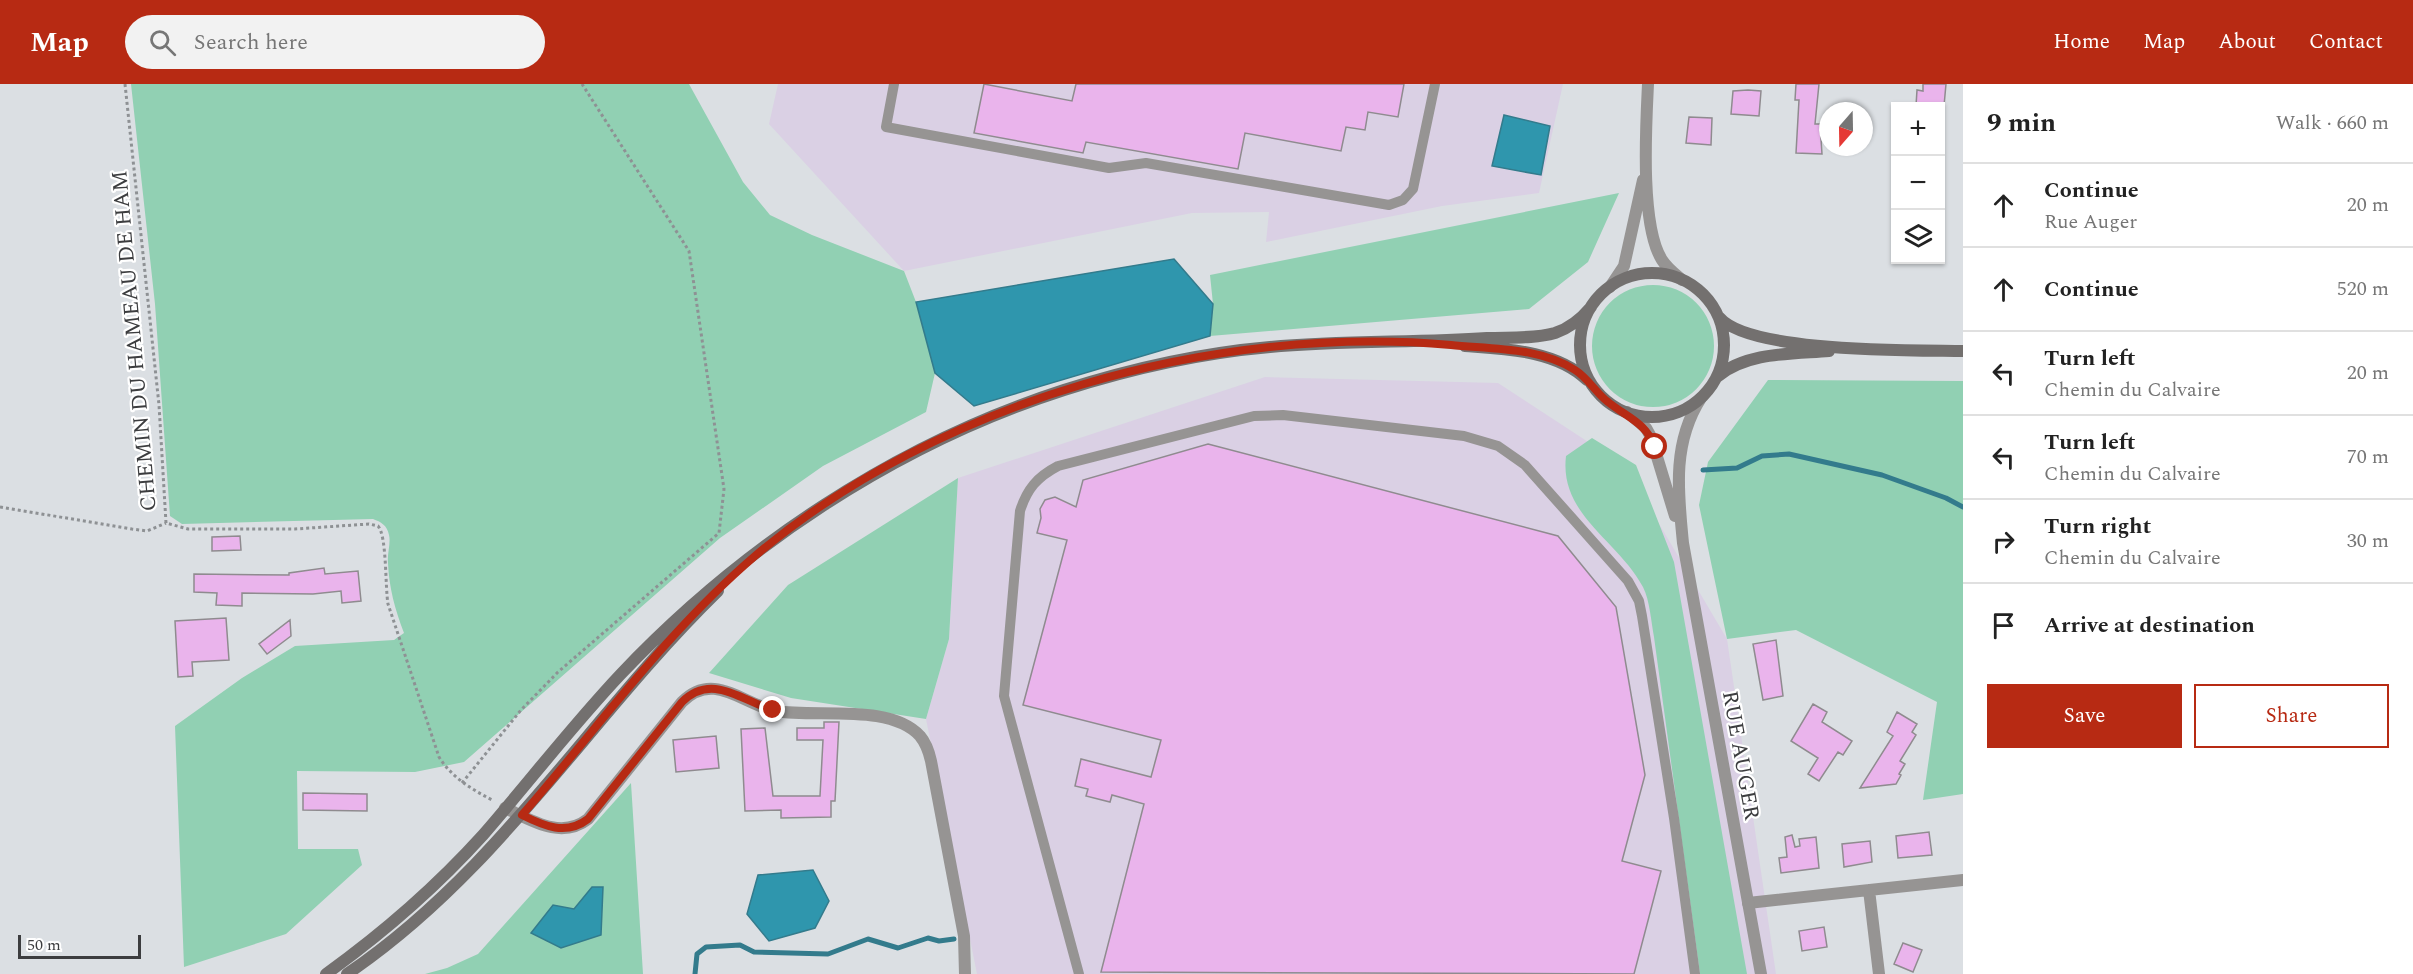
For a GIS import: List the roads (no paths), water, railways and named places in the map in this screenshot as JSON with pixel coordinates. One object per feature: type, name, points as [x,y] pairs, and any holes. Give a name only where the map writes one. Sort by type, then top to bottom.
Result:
[{"type":"main road","points":[[326,974],[402,915],[457,862],[580,718],[648,646],[701,597],[811,515],[900,460],[978,423],[1063,390],[1143,368],[1230,352],[1302,344],[1416,342],[1550,334],[1575,323],[1610,287],[1624,279],[1649,274],[1682,280],[1702,294],[1716,314],[1730,327],[1754,335],[1863,349]]},
{"type":"main road","points":[[1591,307],[1583,324],[1580,351],[1584,368],[1592,384]]},
{"type":"main road","points":[[1716,314],[1724,346],[1716,378]]},
{"type":"main road","points":[[1416,342],[1496,348],[1544,357],[1573,369],[1592,384],[1611,404],[1644,417],[1679,412],[1701,398],[1716,378],[1733,365],[1758,358],[1863,349],[1963,351]]},
{"type":"main road","points":[[347,974],[392,943],[433,908],[522,815],[653,660],[754,557]]},
{"type":"street","points":[[1648,84],[1646,155],[1655,242],[1662,259],[1682,280]]},
{"type":"street","points":[[1610,287],[1619,276],[1628,252],[1646,155]]},
{"type":"street","name":"RUE AUGER","points":[[1701,398],[1686,424],[1680,453],[1679,494],[1683,543],[1761,974]]},
{"type":"street","name":"RUE AUGER","points":[[1627,412],[1646,428],[1655,447],[1683,543]]},
{"type":"street","points":[[505,808],[556,828],[573,828],[580,825],[588,819],[682,702],[702,689],[728,690],[778,711],[846,714],[892,721],[907,727],[921,737],[931,761],[964,936],[965,974]]},
{"type":"street","points":[[1748,903],[1963,880]]},
{"type":"street","points":[[1869,890],[1879,974]]},
{"type":"lane","points":[[894,84],[886,127],[1108,168],[1146,163],[1389,205],[1403,200],[1413,189],[1435,84]]},
{"type":"lane","points":[[1079,974],[1004,696],[1020,511],[1023,500],[1037,479],[1058,466],[1235,420],[1268,415],[1447,434],[1483,440],[1498,446],[1525,465],[1628,581],[1640,601],[1674,818],[1695,974]]},
{"type":"water","points":[[1504,115],[1550,126],[1541,175],[1492,166]]},
{"type":"water","points":[[1174,259],[1213,304],[1210,336],[974,406],[935,373],[916,302]]},
{"type":"water","points":[[813,870],[829,901],[815,928],[769,941],[747,914],[758,875]]},
{"type":"water","points":[[592,887],[603,887],[601,935],[561,948],[531,933],[553,905],[574,909]]},
{"type":"waterway","points":[[1703,470],[1737,468],[1762,456],[1789,454],[1882,475],[1946,498],[1963,507]]},
{"type":"waterway","points":[[695,974],[697,954],[706,947],[740,945],[754,952],[828,954],[868,939],[898,948],[928,938],[939,941],[954,939]]}]
